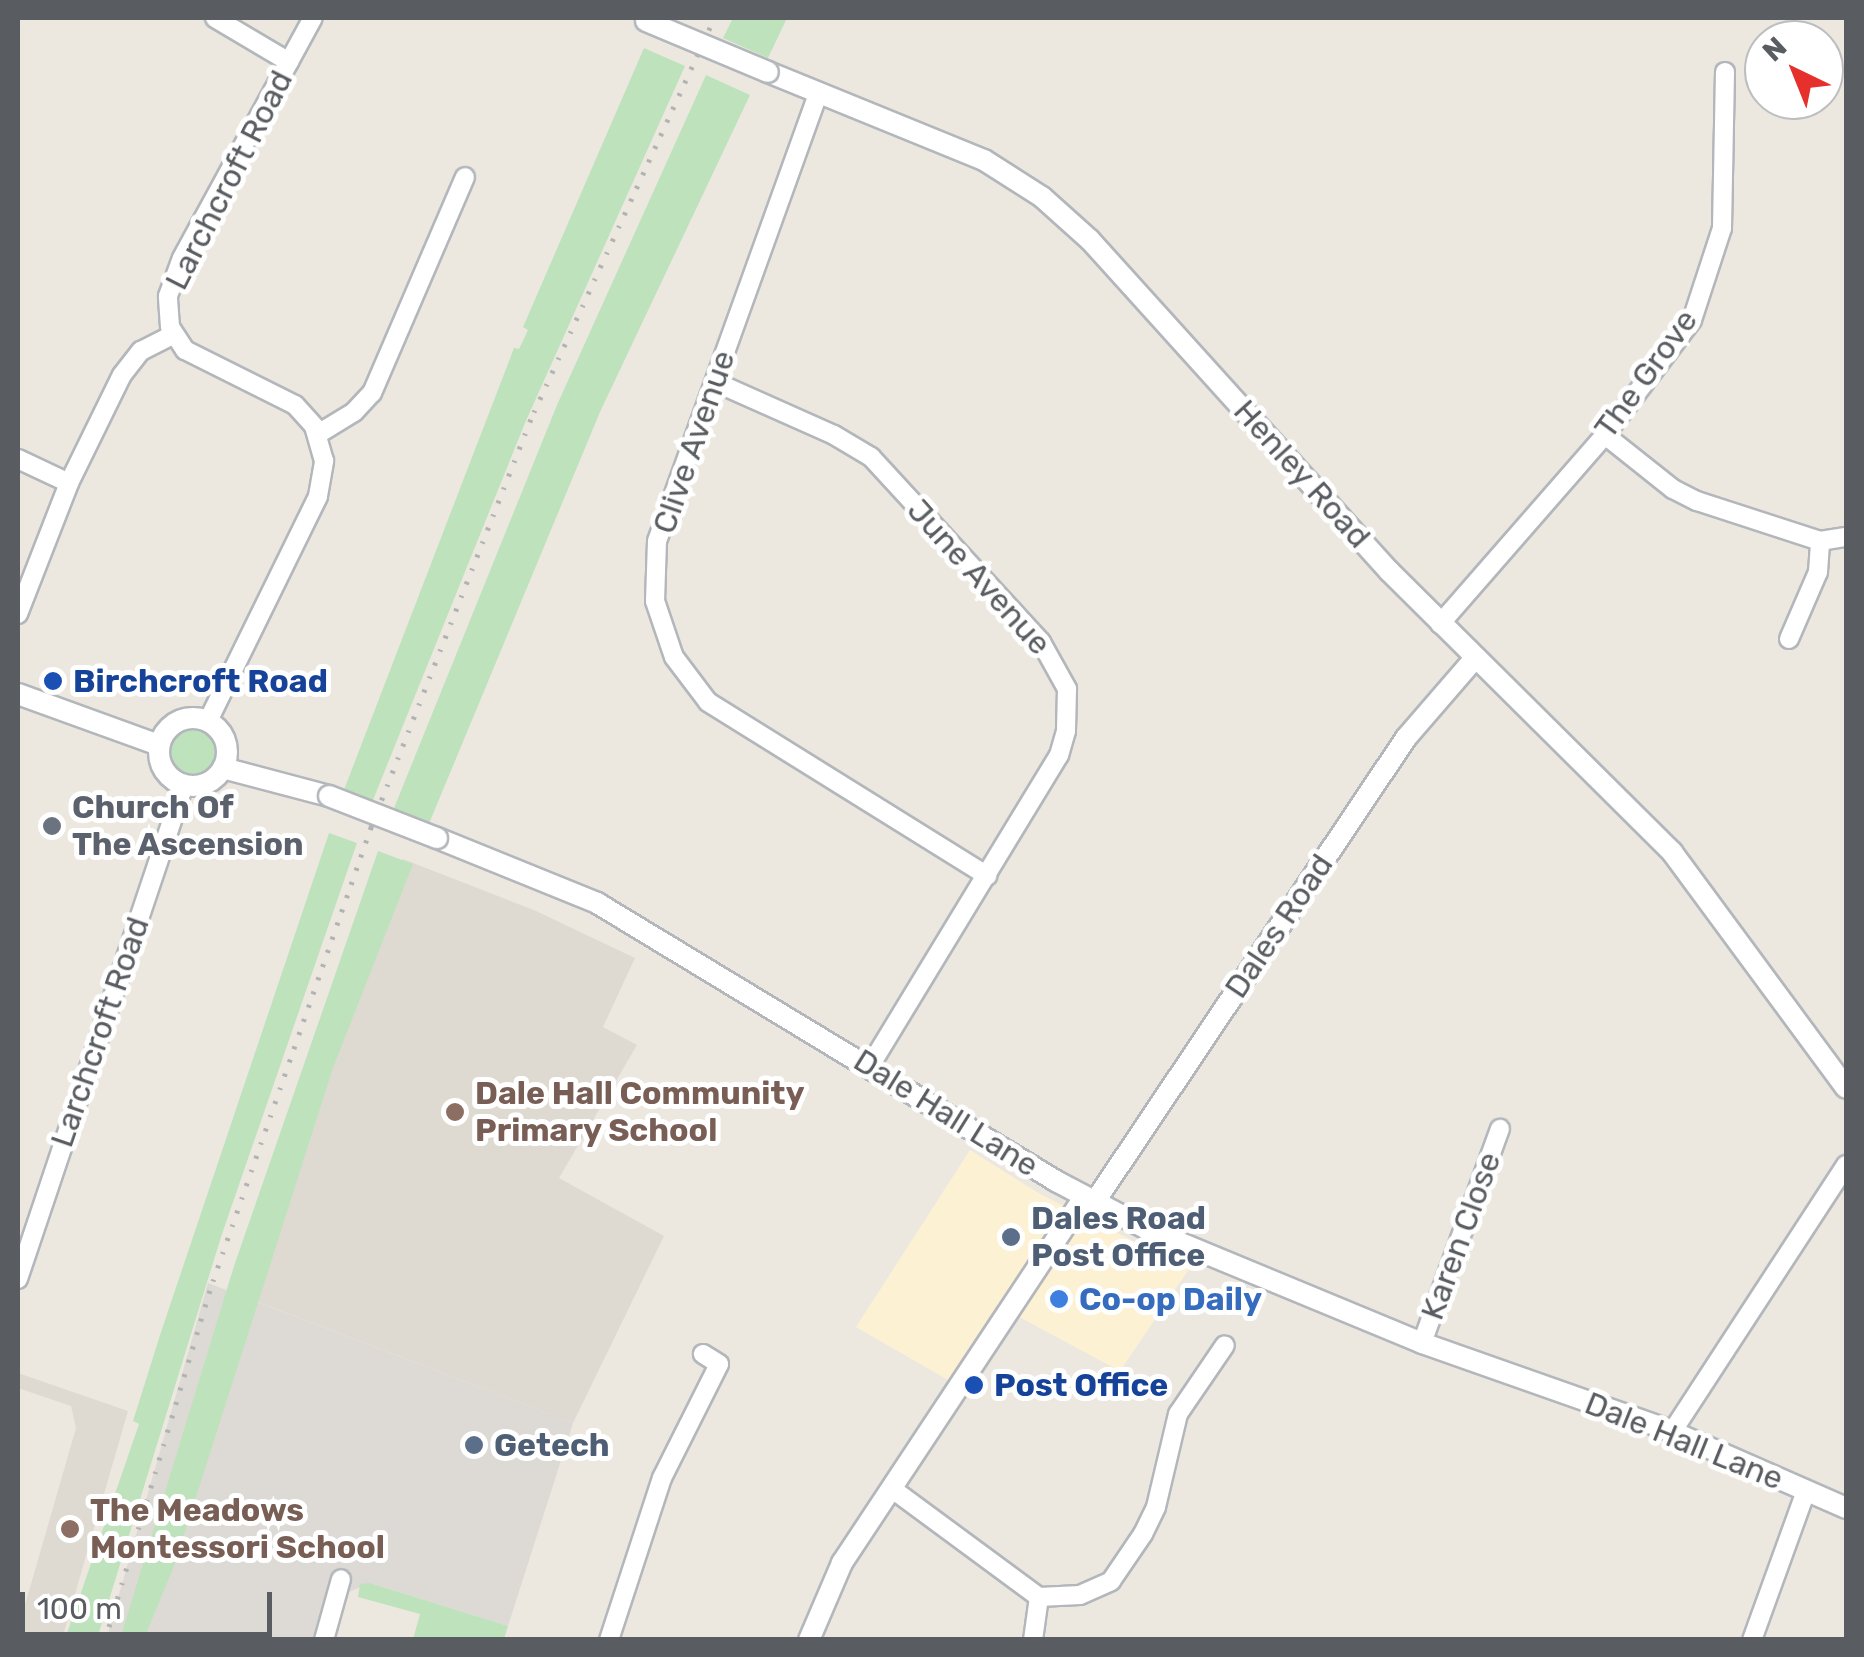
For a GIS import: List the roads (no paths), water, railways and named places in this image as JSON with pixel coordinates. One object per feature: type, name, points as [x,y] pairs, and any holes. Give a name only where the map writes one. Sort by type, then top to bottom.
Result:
[{"type":"street","points":[[215,18],[289,62]]},
{"type":"street","name":"Larchcroft Road","points":[[313,18],[174,274],[166,308],[174,334],[185,350],[204,363],[295,405],[318,434]]},
{"type":"street","name":"Henley Road","points":[[642,19],[818,94],[954,146],[1003,171],[1060,212],[1440,624],[1672,852],[1846,1088]]},
{"type":"street","name":"The Grove","points":[[1440,624],[1605,435],[1692,320],[1722,228],[1724,72]]},
{"type":"street","name":"Clive Avenue","points":[[818,94],[657,540],[655,601],[674,657],[708,702],[987,876]]},
{"type":"street","points":[[208,721],[318,496],[324,461],[318,434],[354,412],[372,393],[466,177]]},
{"type":"street","points":[[18,614],[69,483],[127,366],[145,348],[174,334]]},
{"type":"street","name":"June Avenue","points":[[715,382],[834,435],[871,457],[1020,618],[1055,662],[1066,689],[1068,708],[1059,755],[870,1066]]},
{"type":"street","points":[[1605,435],[1674,489],[1732,514],[1820,541],[1846,537]]},
{"type":"street","points":[[18,459],[69,483]]},
{"type":"street","points":[[1790,639],[1818,572],[1820,541]]},
{"type":"street","name":"Dales Road","points":[[808,1640],[842,1563],[890,1488],[1406,738],[1475,658]]},
{"type":"street","points":[[18,694],[159,746]]},
{"type":"street","points":[[178,721],[208,721],[224,736],[223,768],[211,781],[184,785],[162,766],[159,746],[178,721]]},
{"type":"street","name":"Dale Hall Lane","points":[[223,768],[329,796],[597,903],[1090,1200],[1264,1281],[1422,1343],[1672,1432],[1846,1508]]},
{"type":"street","name":"Larchcroft Road","points":[[18,1279],[184,785]]},
{"type":"street","name":"Karen Close","points":[[1422,1343],[1500,1129]]},
{"type":"street","points":[[1672,1432],[1846,1165]]},
{"type":"street","points":[[18,1208],[38,1214]]},
{"type":"street","points":[[890,1488],[1039,1597],[1080,1595],[1111,1581],[1126,1561],[1156,1507],[1178,1414],[1225,1345]]},
{"type":"street","points":[[613,1638],[662,1478],[719,1364],[703,1354]]},
{"type":"street","points":[[1752,1640],[1806,1491]]},
{"type":"street","points":[[324,1640],[341,1579]]},
{"type":"street","points":[[1032,1640],[1039,1597]]},
{"type":"railway","points":[[105,1640],[213,1281],[371,827],[534,412],[714,18]]},
{"type":"place","name":"Birchcroft Road","points":[[53,681]]},
{"type":"place","name":"Church Of The Ascension","points":[[52,826]]},
{"type":"place","name":"Dale Hall Community Primary School","points":[[455,1112]]},
{"type":"place","name":"Dales Road Post Office","points":[[1011,1237]]},
{"type":"place","name":"Co-op Daily","points":[[1059,1299]]},
{"type":"place","name":"Post Office","points":[[974,1385]]},
{"type":"place","name":"Getech","points":[[474,1445]]},
{"type":"place","name":"The Meadows Montessori School","points":[[70,1529]]}]
